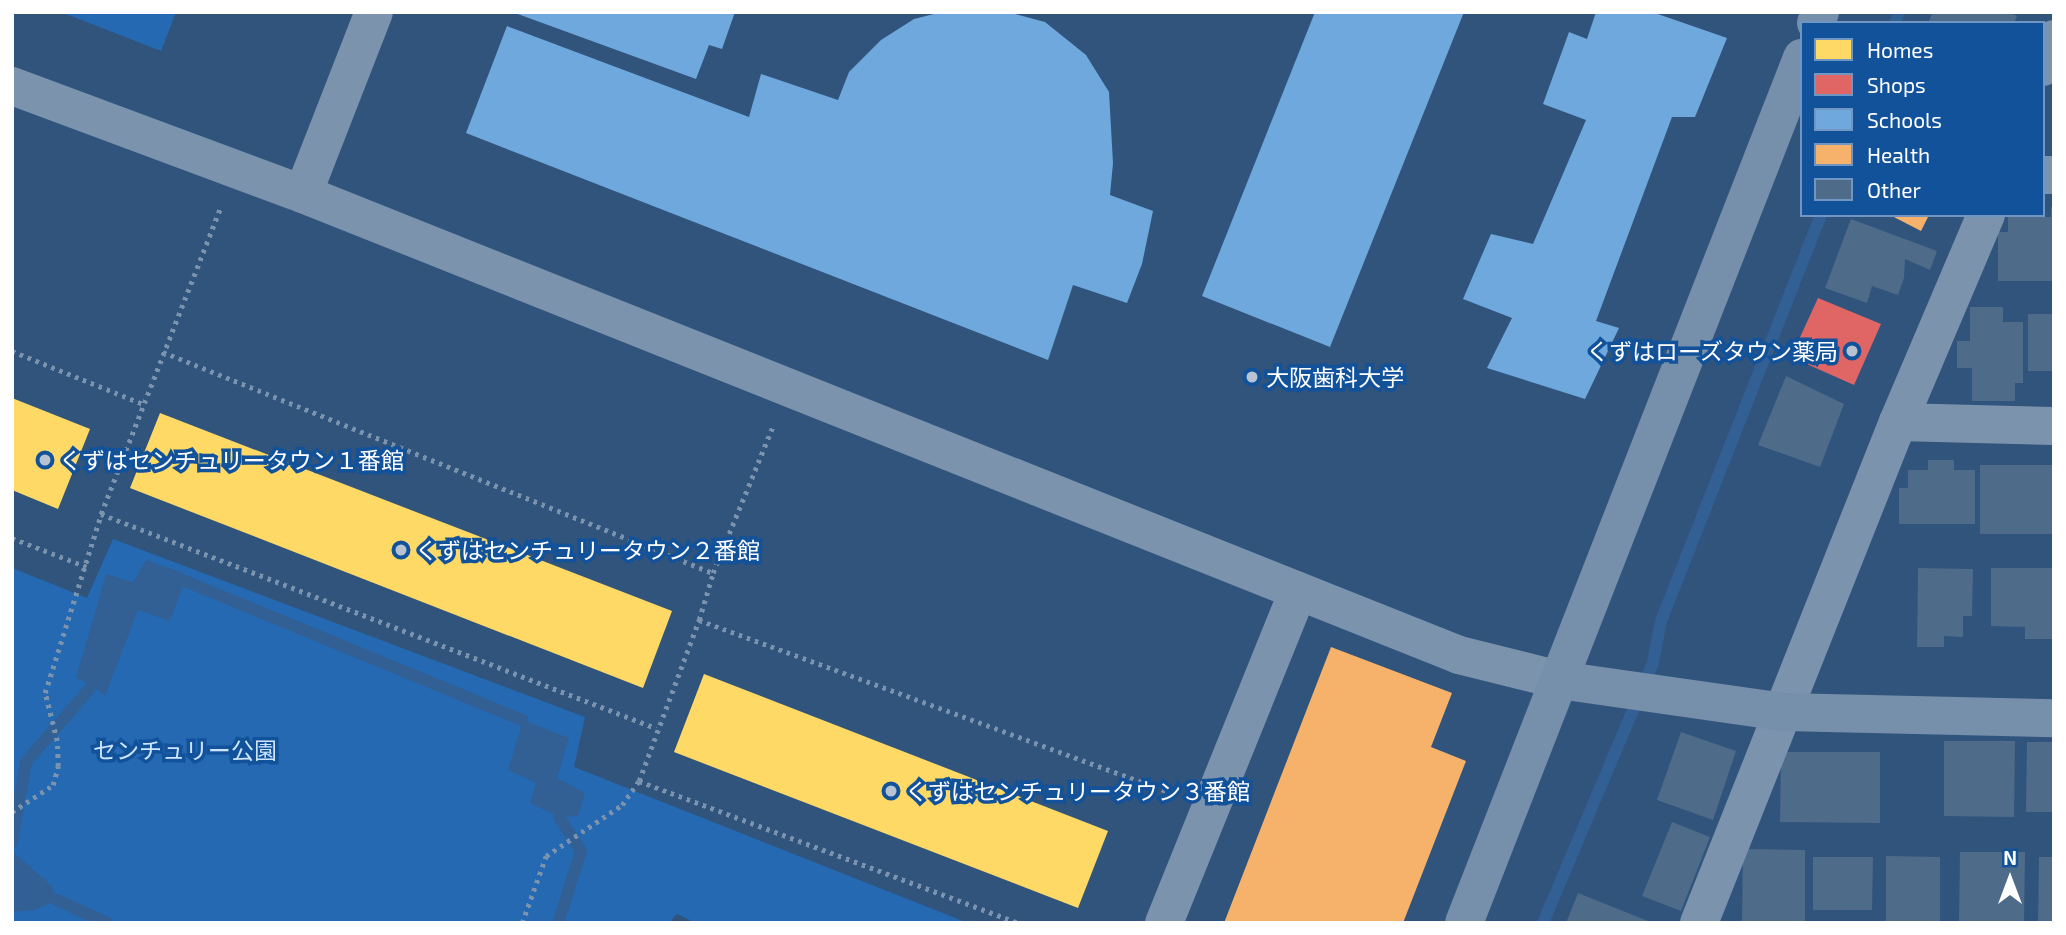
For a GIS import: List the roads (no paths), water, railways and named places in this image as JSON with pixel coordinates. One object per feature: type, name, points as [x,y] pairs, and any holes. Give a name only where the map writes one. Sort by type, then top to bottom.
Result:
[{"type":"street","points":[[303,194],[374,12]]},
{"type":"street","points":[[2045,62],[2054,38]]},
{"type":"street","points":[[1464,923],[1800,63]]},
{"type":"street","points":[[12,86],[303,194],[788,390],[1459,654],[1559,680],[1783,712],[2054,718]]},
{"type":"street","points":[[1699,923],[1898,422],[1985,217]]},
{"type":"street","points":[[1898,422],[2054,426]]},
{"type":"street","points":[[1164,923],[1298,591]]},
{"type":"waterway","points":[[1896,21],[1899,12]]},
{"type":"waterway","points":[[1543,923],[1653,662],[1661,621],[1820,217]]},
{"type":"waterway","points":[[185,581],[523,720]]},
{"type":"waterway","points":[[12,842],[26,762],[93,685]]},
{"type":"waterway","points":[[558,923],[581,851],[559,817]]},
{"type":"waterway","points":[[57,900],[107,923]]},
{"type":"place","name":"くずはローズタウン薬局","points":[[1852,351]]},
{"type":"place","name":"大阪歯科大学","points":[[1252,377]]},
{"type":"place","name":"くずはセンチュリータウン１番館","points":[[45,460]]},
{"type":"place","name":"くずはセンチュリータウン２番館","points":[[401,550]]},
{"type":"place","name":"くずはセンチュリータウン３番館","points":[[891,791]]},
{"type":"park label","name":"センチュリー公園","points":[[185,750]]}]
